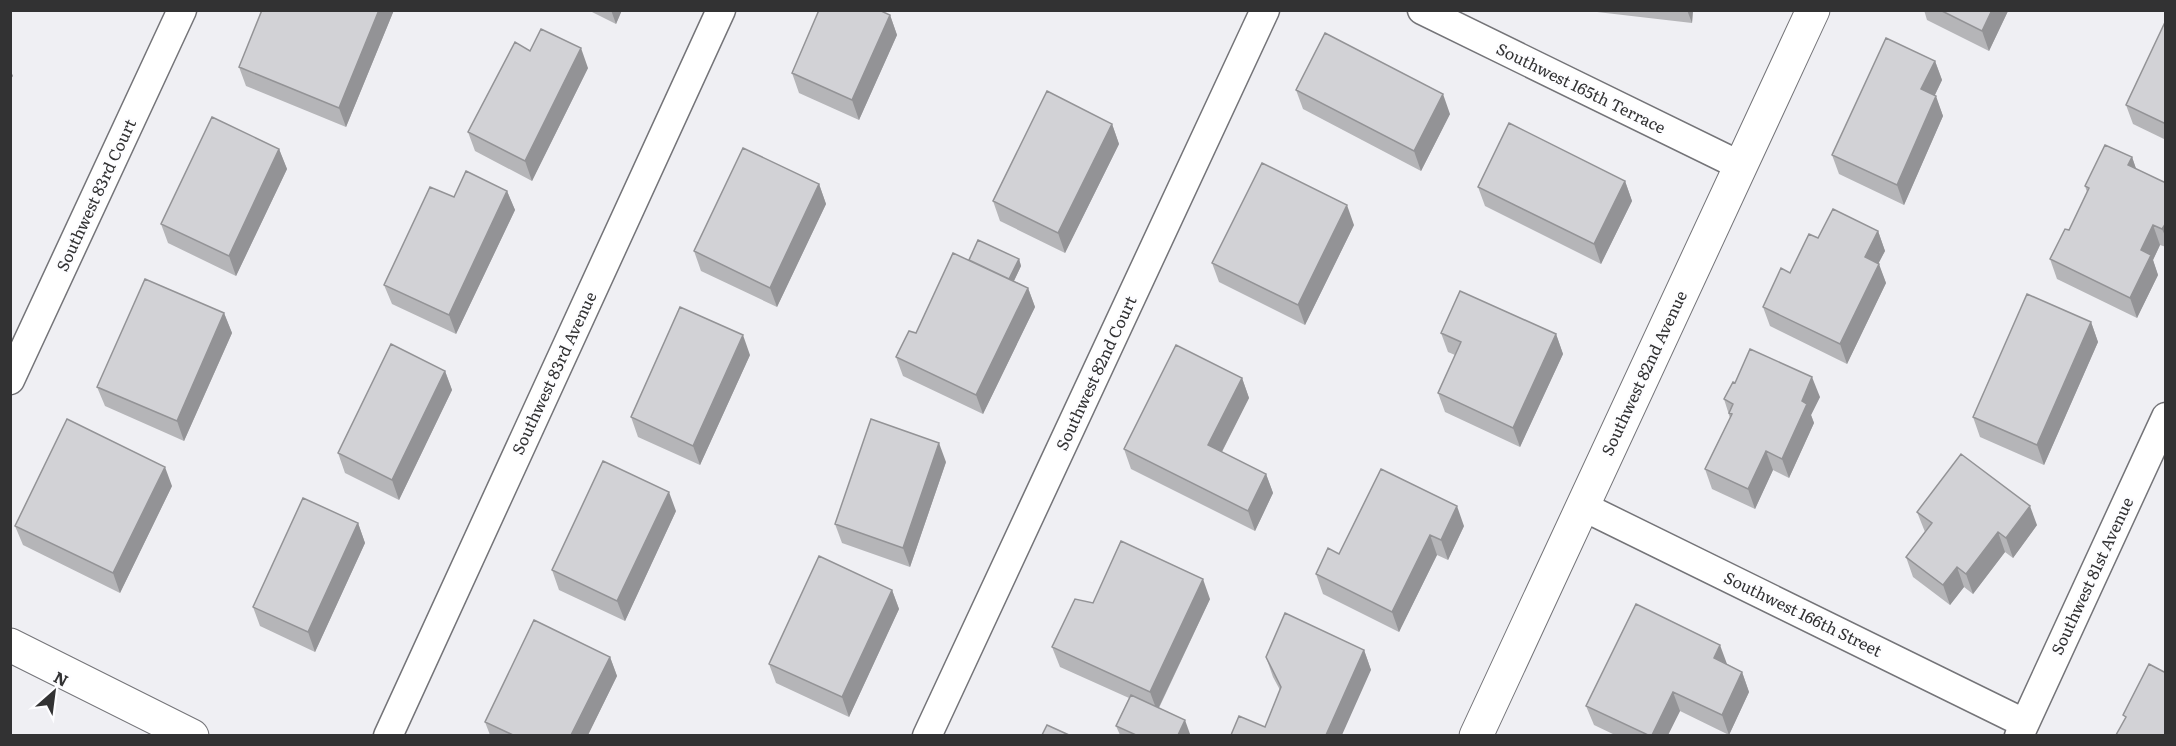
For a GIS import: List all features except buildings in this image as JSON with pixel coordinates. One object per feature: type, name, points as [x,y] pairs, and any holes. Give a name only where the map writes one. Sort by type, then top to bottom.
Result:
[{"type":"street","name":"Southwest 83rd Court","points":[[10,380],[182,10]]},
{"type":"street","name":"Southwest 83rd Avenue","points":[[388,735],[721,10]]},
{"type":"street","name":"Southwest 82nd Court","points":[[927,735],[1265,10]]},
{"type":"street","name":"Southwest 165th Terrace","points":[[1422,10],[1741,166]]},
{"type":"street","name":"Southwest 82nd Avenue","points":[[1476,735],[1813,10]]},
{"type":"street","name":"Southwest 81st Avenue","points":[[2022,729],[2166,417]]},
{"type":"street","name":"Southwest 166th Street","points":[[1582,506],[2022,729]]},
{"type":"street","points":[[10,645],[192,735]]}]
